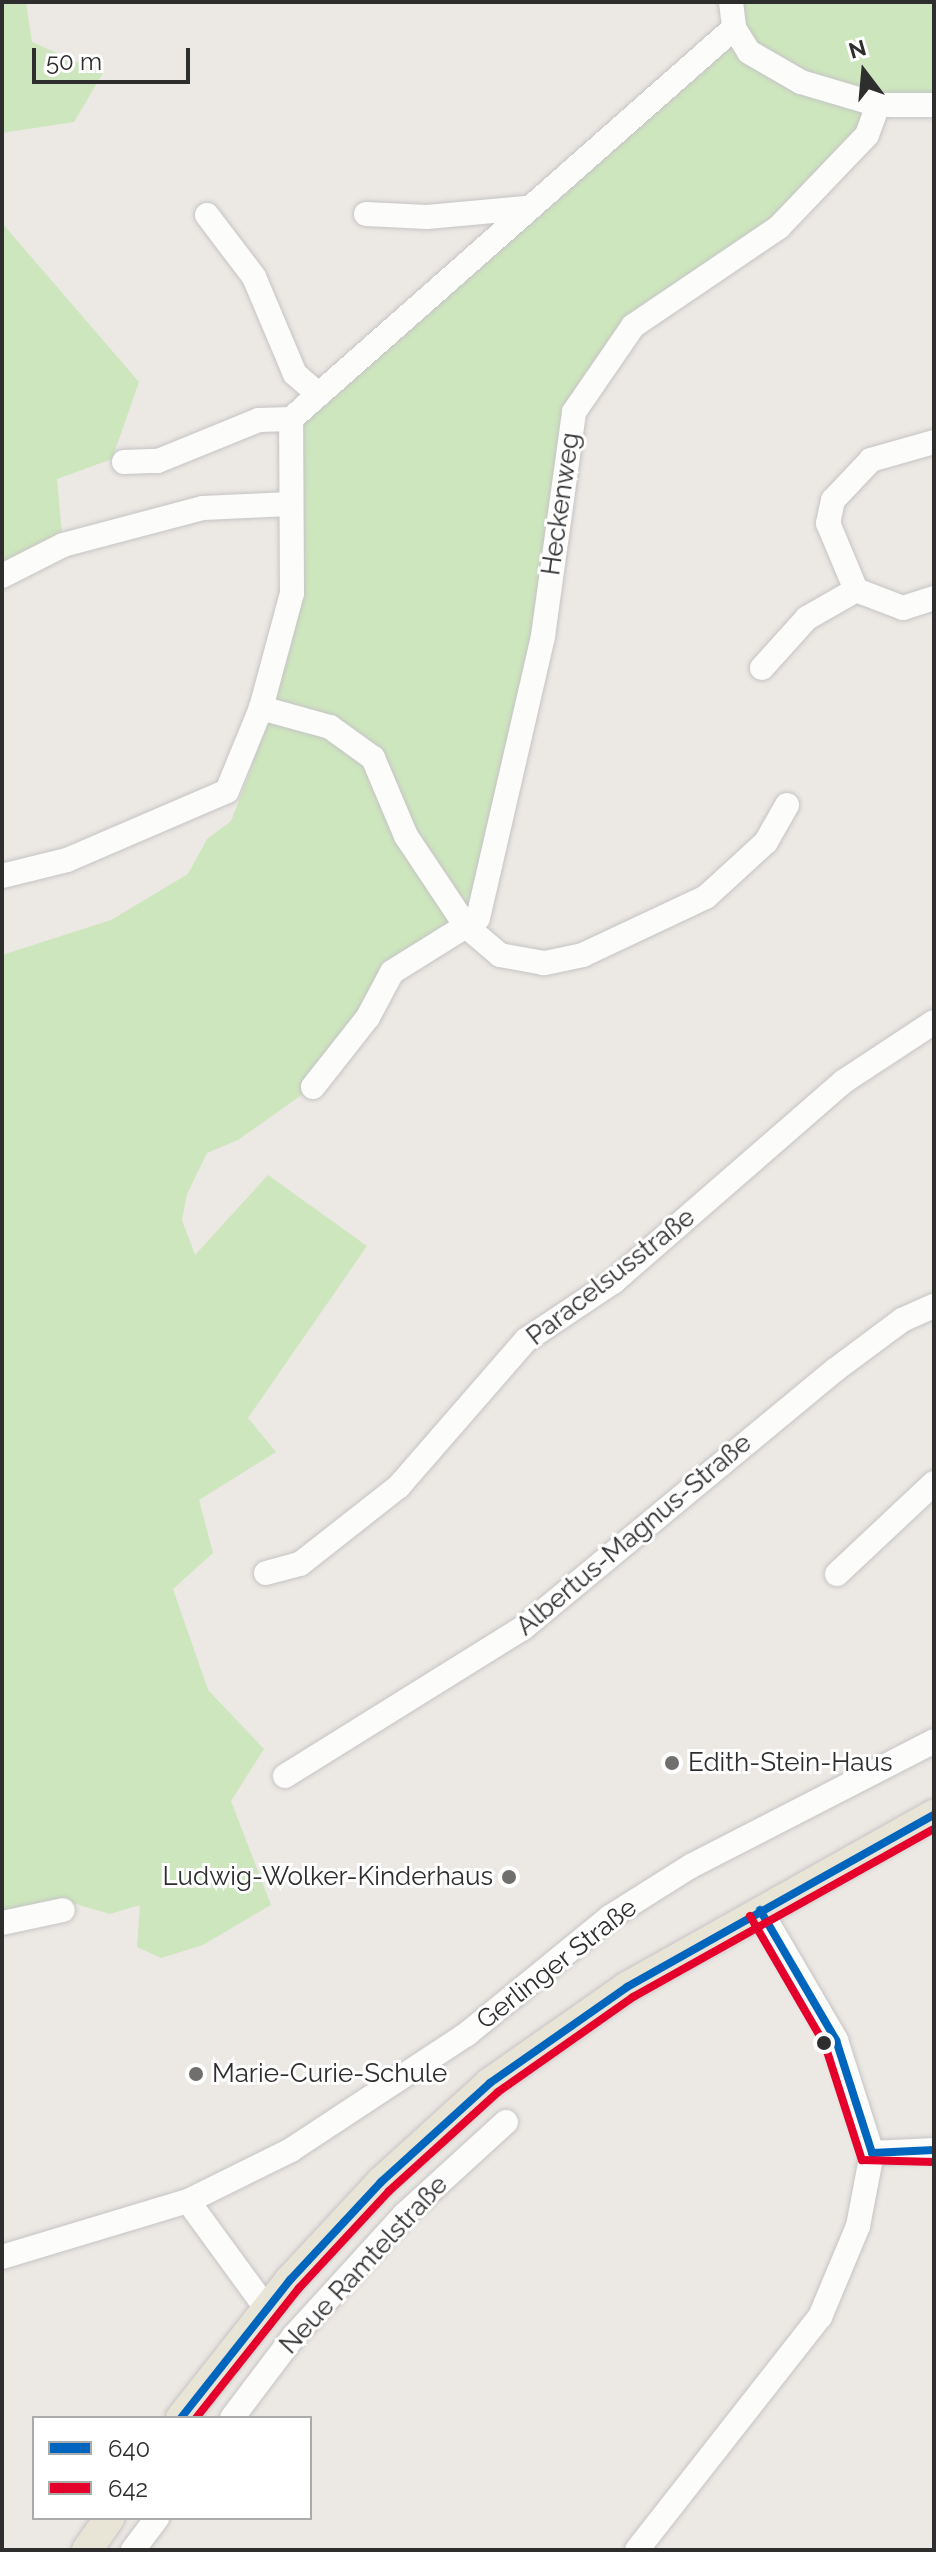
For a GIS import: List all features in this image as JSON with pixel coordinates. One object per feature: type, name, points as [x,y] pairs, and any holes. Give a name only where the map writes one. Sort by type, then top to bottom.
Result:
[{"type":"main road","name":"Neue Ramtelstraße","points":[[183,2416],[266,2308],[381,2182],[490,2083],[627,1987],[934,1815]]},
{"type":"main road","points":[[87,2550],[108,2520]]},
{"type":"street","points":[[731,2],[734,28],[749,52],[801,82],[878,105],[934,105]]},
{"type":"street","points":[[124,462],[158,461],[259,420],[291,419],[526,208],[734,28]]},
{"type":"street","name":"Heckenweg","points":[[313,1087],[368,1017],[392,972],[478,918],[543,636],[574,412],[633,326],[779,227],[867,135],[878,105]]},
{"type":"street","points":[[366,214],[526,208]]},
{"type":"street","points":[[207,215],[254,277],[295,374],[317,393]]},
{"type":"street","points":[[2,876],[67,860],[227,791],[261,708],[292,593],[291,419]]},
{"type":"street","points":[[934,442],[871,460],[833,500],[831,536],[856,590],[903,608],[934,598]]},
{"type":"street","points":[[2,576],[63,545],[203,508],[290,504]]},
{"type":"street","points":[[762,668],[807,618],[856,590]]},
{"type":"street","points":[[261,708],[330,727],[373,758],[406,836],[466,926],[500,955],[544,963],[583,955],[706,897],[766,842],[787,805]]},
{"type":"street","name":"Paracelsusstraße","points":[[266,1573],[300,1564],[399,1486],[526,1340],[613,1282],[843,1082],[934,1022]]},
{"type":"street","name":"Albertus-Magnus-Straße","points":[[285,1776],[523,1628],[835,1370],[902,1320],[934,1306]]},
{"type":"street","points":[[837,1574],[934,1483]]},
{"type":"street","name":"Gerlinger Straße","points":[[2,2257],[188,2201],[291,2150],[388,2088],[610,1917],[691,1866],[934,1741]]},
{"type":"street","points":[[2,1923],[63,1910]]},
{"type":"street","points":[[637,2550],[820,2317],[858,2226],[872,2153],[836,2040],[760,1910]]},
{"type":"street","name":"Neue Ramtelstraße","points":[[234,2416],[294,2336],[404,2215],[506,2122]]},
{"type":"street","points":[[872,2153],[934,2150]]},
{"type":"street","points":[[188,2201],[266,2308]]},
{"type":"street","points":[[133,2550],[156,2520]]},
{"type":"green space","points":[[2,2],[26,2],[32,42],[103,73],[74,122],[2,133]]},
{"type":"green space","points":[[744,2],[934,2],[934,105],[878,105],[829,180],[633,326],[574,412],[478,918],[392,972],[313,1087],[238,1140],[207,1153],[187,1194],[182,1220],[195,1255],[268,1175],[367,1246],[248,1418],[276,1452],[199,1500],[213,1553],[173,1589],[208,1690],[264,1749],[231,1801],[271,1905],[203,1945],[161,1958],[137,1947],[140,1905],[110,1914],[72,1903],[2,1915],[2,955],[111,920],[188,874],[207,839],[231,821],[252,767],[289,586],[291,419]]},
{"type":"green space","points":[[2,223],[139,382],[112,459],[57,479],[63,545],[2,576]]},
{"type":"transit line","name":"640","points":[[183,2416],[290,2280],[381,2182],[490,2083],[627,1987],[934,1815]]},
{"type":"transit line","name":"642","points":[[198,2416],[299,2288],[389,2191],[498,2092],[633,1997],[934,1829]]},
{"type":"transit line","name":"640","points":[[760,1910],[836,2040],[872,2153],[934,2150]]},
{"type":"transit line","name":"642","points":[[750,1916],[825,2045],[862,2160],[934,2162]]},
{"type":"place","name":"Edith-Stein-Haus","points":[[672,1763]]},
{"type":"place","name":"Ludwig-Wolker-Kinderhaus","points":[[509,1877]]},
{"type":"place","name":"Marie-Curie-Schule","points":[[196,2074]]}]
